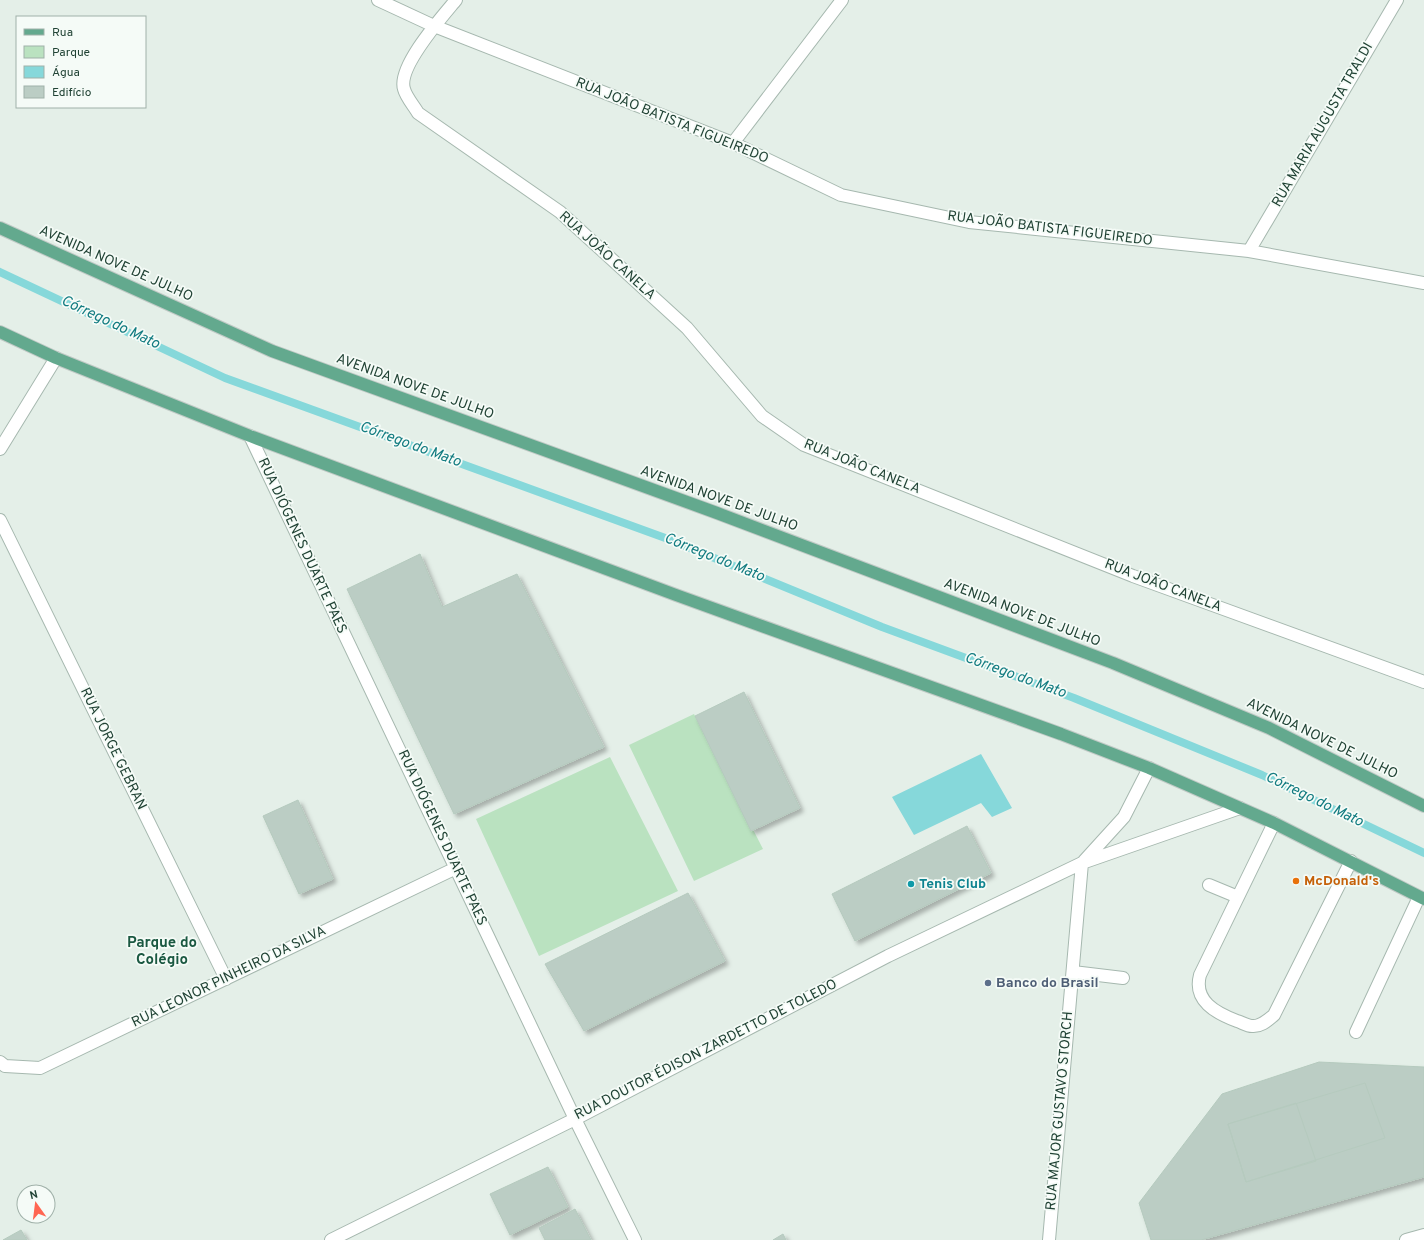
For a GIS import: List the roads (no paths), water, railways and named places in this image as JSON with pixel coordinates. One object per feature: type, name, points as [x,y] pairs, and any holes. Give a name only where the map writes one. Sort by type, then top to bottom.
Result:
[{"type":"main road","name":"AVENIDA NOVE DE JULHO","points":[[0,228],[272,351],[717,513],[1113,663],[1269,728],[1424,806]]},
{"type":"main road","points":[[0,332],[56,358],[250,436],[684,598],[1061,734],[1149,768],[1274,823],[1422,898]]},
{"type":"street","name":"RUA JOÃO BATISTA FIGUEIREDO","points":[[378,0],[434,26],[733,143],[841,195],[969,222],[1249,250],[1424,283]]},
{"type":"street","name":"RUA JOÃO CANELA","points":[[456,0],[434,26],[406,66],[403,89],[418,114],[560,212],[687,328],[762,416],[804,445],[1133,576],[1424,682]]},
{"type":"street","points":[[733,143],[842,0]]},
{"type":"street","name":"RUA MARIA AUGUSTA TRALDI","points":[[1249,250],[1397,0]]},
{"type":"street","points":[[0,449],[56,358]]},
{"type":"street","name":"RUA DIÓGENES DUARTE PAES","points":[[250,436],[575,1118],[635,1240]]},
{"type":"street","name":"RUA JORGE GEBRAN","points":[[0,520],[226,979]]},
{"type":"street","name":"RUA DOUTOR ÉDISON ZARDETTO DE TOLEDO","points":[[1082,863],[1124,818],[1149,768]]},
{"type":"street","name":"RUA DOUTOR ÉDISON ZARDETTO DE TOLEDO","points":[[331,1240],[575,1118],[888,956],[1082,863],[1240,808]]},
{"type":"street","points":[[1274,823],[1200,975],[1198,984],[1200,995],[1211,1009],[1252,1026],[1262,1024],[1274,1015],[1351,861]]},
{"type":"street","name":"RUA MAJOR GUSTAVO STORCH","points":[[1049,1240],[1082,863]]},
{"type":"street","name":"RUA LEONOR PINHEIRO DA SILVA","points":[[0,1062],[5,1066],[40,1068],[456,868]]},
{"type":"street","points":[[1209,885],[1238,897]]},
{"type":"street","points":[[1356,1032],[1422,898]]},
{"type":"street","points":[[1072,972],[1123,978]]},
{"type":"street","points":[[1406,1240],[1424,1235]]},
{"type":"water","points":[[981,754],[1012,808],[992,817],[981,803],[914,835],[892,797]]},
{"type":"waterway","name":"Córrego do Mato","points":[[0,272],[225,378],[668,539],[882,627],[1074,698],[1262,775],[1424,853]]},
{"type":"place","name":"McDonald's","points":[[1296,881]]},
{"type":"place","name":"Tenis Club","points":[[911,884]]},
{"type":"place","name":"Banco do Brasil","points":[[988,983]]},
{"type":"district","name":"Parque do Colégio","points":[[162,952]]}]
